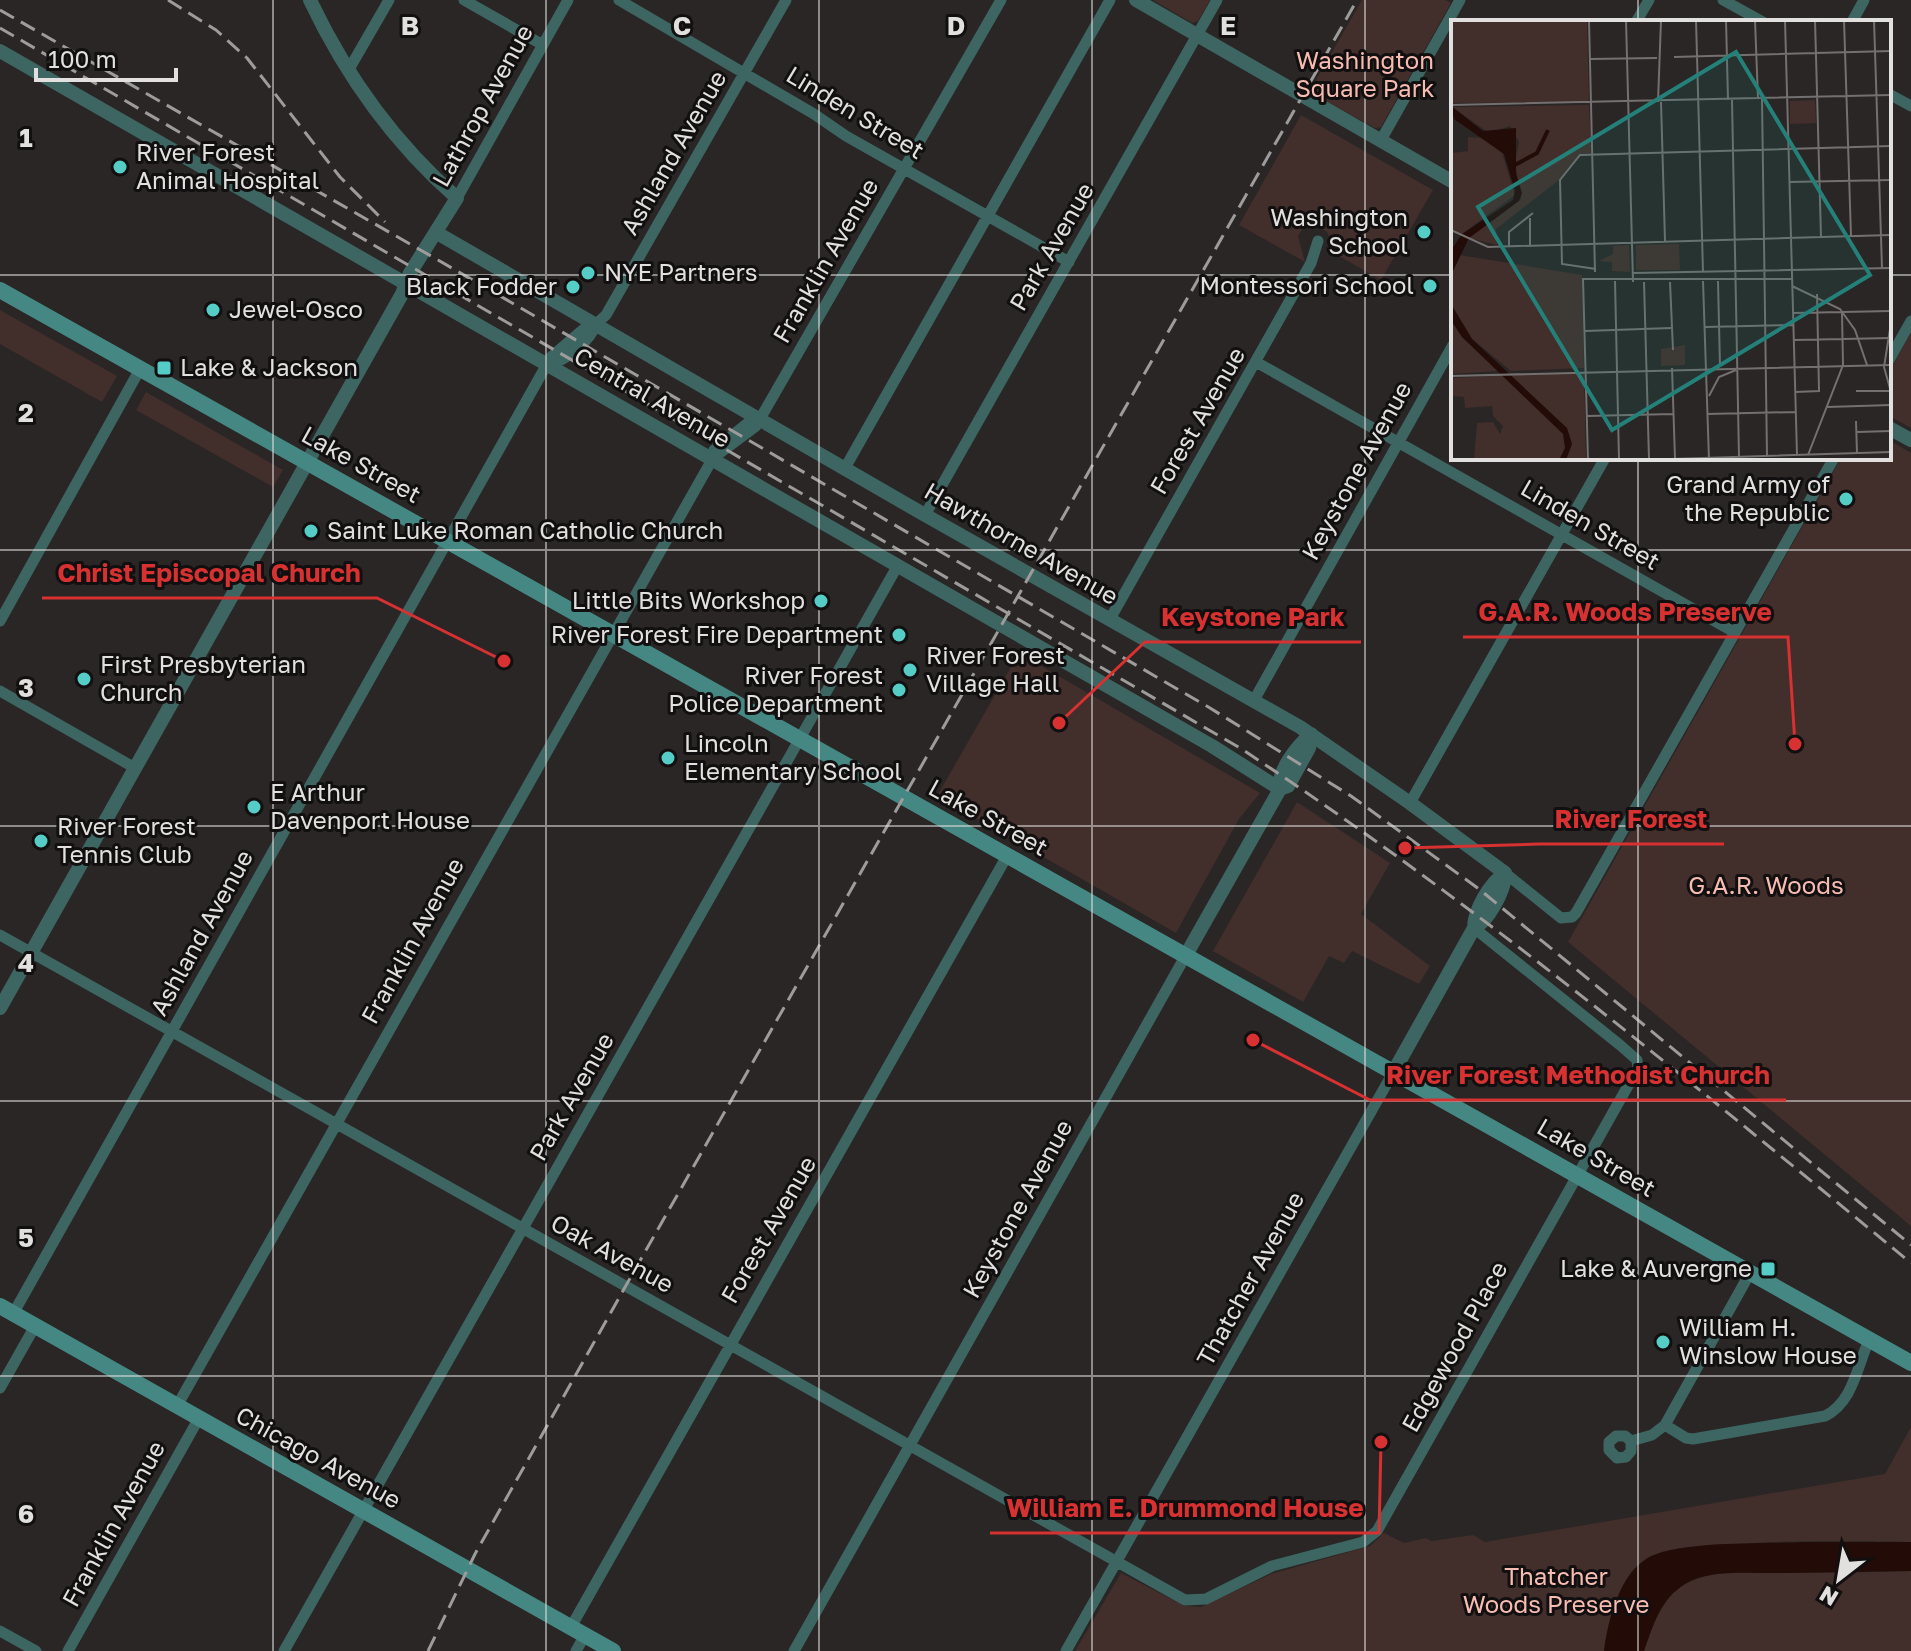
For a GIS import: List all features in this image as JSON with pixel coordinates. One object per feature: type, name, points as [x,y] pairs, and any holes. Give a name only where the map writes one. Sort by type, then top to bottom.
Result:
[{"type":"main road","name":"Lake Street","points":[[0,290],[1911,1363]]},
{"type":"main road","name":"Chicago Avenue","points":[[6,1310],[613,1651]]},
{"type":"street","points":[[310,0],[348,71],[375,112],[457,198]]},
{"type":"street","points":[[348,71],[389,0]]},
{"type":"street","points":[[464,0],[543,45]]},
{"type":"street","name":"Lathrop Avenue","points":[[0,1008],[407,285],[410,273],[430,239],[437,233],[568,0]]},
{"type":"street","name":"Linden Street","points":[[619,0],[846,136],[1069,262]]},
{"type":"street","name":"Ashland Avenue","points":[[6,1310],[172,1032],[551,357],[585,328],[606,315],[786,0]]},
{"type":"street","name":"Franklin Avenue","points":[[177,1406],[713,458],[714,450],[749,422],[760,418],[1001,0]]},
{"type":"street","points":[[845,468],[1110,0]]},
{"type":"street","points":[[1136,0],[1451,181]]},
{"type":"street","name":"Park Avenue","points":[[925,515],[1217,0]]},
{"type":"street","points":[[1381,140],[1460,0]]},
{"type":"street","points":[[1637,20],[1649,0]]},
{"type":"street","points":[[1723,0],[1759,20]]},
{"type":"street","points":[[1853,20],[1864,0]]},
{"type":"street","name":"Central Avenue","points":[[0,51],[713,458],[1212,746],[1280,789]]},
{"type":"street","points":[[1891,95],[1911,106]]},
{"type":"street","name":"Hawthorne Avenue","points":[[437,233],[1311,734],[1505,873],[1555,914],[1566,918],[1576,913],[1734,632]]},
{"type":"street","name":"Forest Avenue","points":[[1110,619],[1311,263],[1318,241]]},
{"type":"street","points":[[1891,356],[1911,321]]},
{"type":"street","name":"Keystone Avenue","points":[[1253,702],[1451,349]]},
{"type":"street","name":"Linden Street","points":[[1256,362],[1734,632]]},
{"type":"street","points":[[0,621],[140,369]]},
{"type":"street","points":[[1891,429],[1911,440]]},
{"type":"street","points":[[1410,803],[1604,460]]},
{"type":"street","points":[[1734,632],[1833,460]]},
{"type":"street","name":"Park Avenue","points":[[284,1651],[898,565]]},
{"type":"street","points":[[0,691],[135,768]]},
{"type":"street","name":"Keystone Avenue","points":[[794,1651],[1280,789],[1279,780],[1300,743],[1311,734]]},
{"type":"street","name":"Forest Avenue","points":[[576,1651],[578,1631],[729,1345],[1007,856]]},
{"type":"street","name":"Thatcher Avenue","points":[[1066,1651],[1474,928],[1482,924],[1504,884],[1505,873]]},
{"type":"street","name":"Edgewood Place","points":[[1206,1599],[1272,1566],[1363,1542],[1373,1535],[1639,1064],[1620,1045],[1474,928]]},
{"type":"street","name":"Oak Avenue","points":[[0,935],[1185,1600],[1206,1599]]},
{"type":"street","points":[[1631,1441],[1652,1435],[1665,1425],[1750,1273]]},
{"type":"street","points":[[0,1388],[35,1326]]},
{"type":"street","points":[[1665,1425],[1693,1439],[1825,1416],[1835,1411],[1848,1396],[1869,1340]]},
{"type":"street","name":"Franklin Avenue","points":[[68,1651],[199,1418]]},
{"type":"street","points":[[0,1631],[36,1651]]},
{"type":"green space","points":[[1153,0],[1210,0],[1198,21],[1192,23]]},
{"type":"green space","name":"Washington Square Park","points":[[1362,0],[1445,0],[1451,3],[1381,127],[1375,128],[1309,92]]},
{"type":"green space","points":[[1301,115],[1433,190],[1381,280],[1330,251],[1328,233],[1313,223],[1304,226],[1298,236],[1305,262],[1239,225]]},
{"type":"green space","points":[[0,310],[117,376],[102,402],[0,344]]},
{"type":"green space","points":[[1911,333],[1911,428],[1891,417],[1891,368]]},
{"type":"green space","points":[[146,392],[283,470],[273,487],[136,410]]},
{"type":"green space","name":"G.A.R. Woods","points":[[1891,441],[1911,453],[1911,1226],[1568,942],[1840,460],[1891,460]]},
{"type":"green space","points":[[1019,653],[1260,793],[1239,819],[1176,933],[937,796]]},
{"type":"green space","points":[[1297,802],[1390,863],[1361,914],[1430,966],[1419,984],[1352,951],[1344,963],[1329,956],[1303,1002],[1213,951]]},
{"type":"green space","name":"Thatcher Woods Preserve","points":[[1911,1427],[1911,1542],[1768,1542],[1688,1549],[1657,1556],[1637,1566],[1624,1583],[1611,1618],[1604,1651],[1075,1651],[1121,1573],[1185,1606],[1201,1607],[1271,1574],[1370,1546],[1384,1533],[1404,1543],[1426,1538],[1431,1541],[1473,1535],[1485,1542],[1885,1474]]},
{"type":"green space","points":[[1911,1571],[1911,1651],[1644,1651],[1654,1623],[1669,1597],[1685,1584],[1708,1575],[1735,1572]]},
{"type":"shaded area","points":[[1911,1542],[1911,1571],[1732,1573],[1695,1579],[1669,1597],[1658,1614],[1644,1651],[1604,1651],[1616,1600],[1629,1577],[1646,1559],[1659,1553],[1699,1546]]},
{"type":"railway","points":[[168,0],[216,30],[247,58],[340,177],[385,222]]},
{"type":"railway","points":[[428,1651],[475,1554],[633,1273],[1357,0]]},
{"type":"railway","points":[[0,10],[1210,708],[1351,796],[1479,889],[1911,1245]]},
{"type":"railway","points":[[0,28],[1240,748],[1328,807],[1499,932],[1665,1062],[1911,1263]]},
{"type":"place","name":"River Forest Animal Hospital","points":[[120,167]]},
{"type":"place","name":"Washington School","points":[[1424,232]]},
{"type":"place","name":"NYE Partners","points":[[588,273]]},
{"type":"place","name":"Montessori School","points":[[1430,286]]},
{"type":"place","name":"Black Fodder","points":[[573,287]]},
{"type":"place","name":"Jewel-Osco","points":[[213,310]]},
{"type":"place","name":"Lake & Jackson","points":[[164,368]]},
{"type":"place","name":"Grand Army of the Republic","points":[[1846,499]]},
{"type":"place","name":"Saint Luke Roman Catholic Church","points":[[311,531]]},
{"type":"place","name":"Little Bits Workshop","points":[[821,601]]},
{"type":"place","name":"River Forest Fire Department","points":[[899,635]]},
{"type":"place","name":"Christ Episcopal Church","points":[[504,661]]},
{"type":"place","name":"River Forest Village Hall","points":[[910,670]]},
{"type":"place","name":"First Presbyterian Church","points":[[84,679]]},
{"type":"place","name":"River Forest Police Department","points":[[899,690]]},
{"type":"place","name":"Keystone Park","points":[[1059,723]]},
{"type":"place","name":"G.A.R. Woods Preserve","points":[[1795,744]]},
{"type":"place","name":"Lincoln Elementary School","points":[[668,758]]},
{"type":"place","name":"E Arthur Davenport House","points":[[254,807]]},
{"type":"place","name":"River Forest Tennis Club","points":[[41,841]]},
{"type":"place","name":"River Forest","points":[[1405,848]]},
{"type":"place","name":"River Forest Methodist Church","points":[[1253,1040]]},
{"type":"place","name":"Lake & Auvergne","points":[[1768,1269]]},
{"type":"place","name":"William H. Winslow House","points":[[1663,1342]]},
{"type":"place","name":"William E. Drummond House","points":[[1381,1442]]}]
